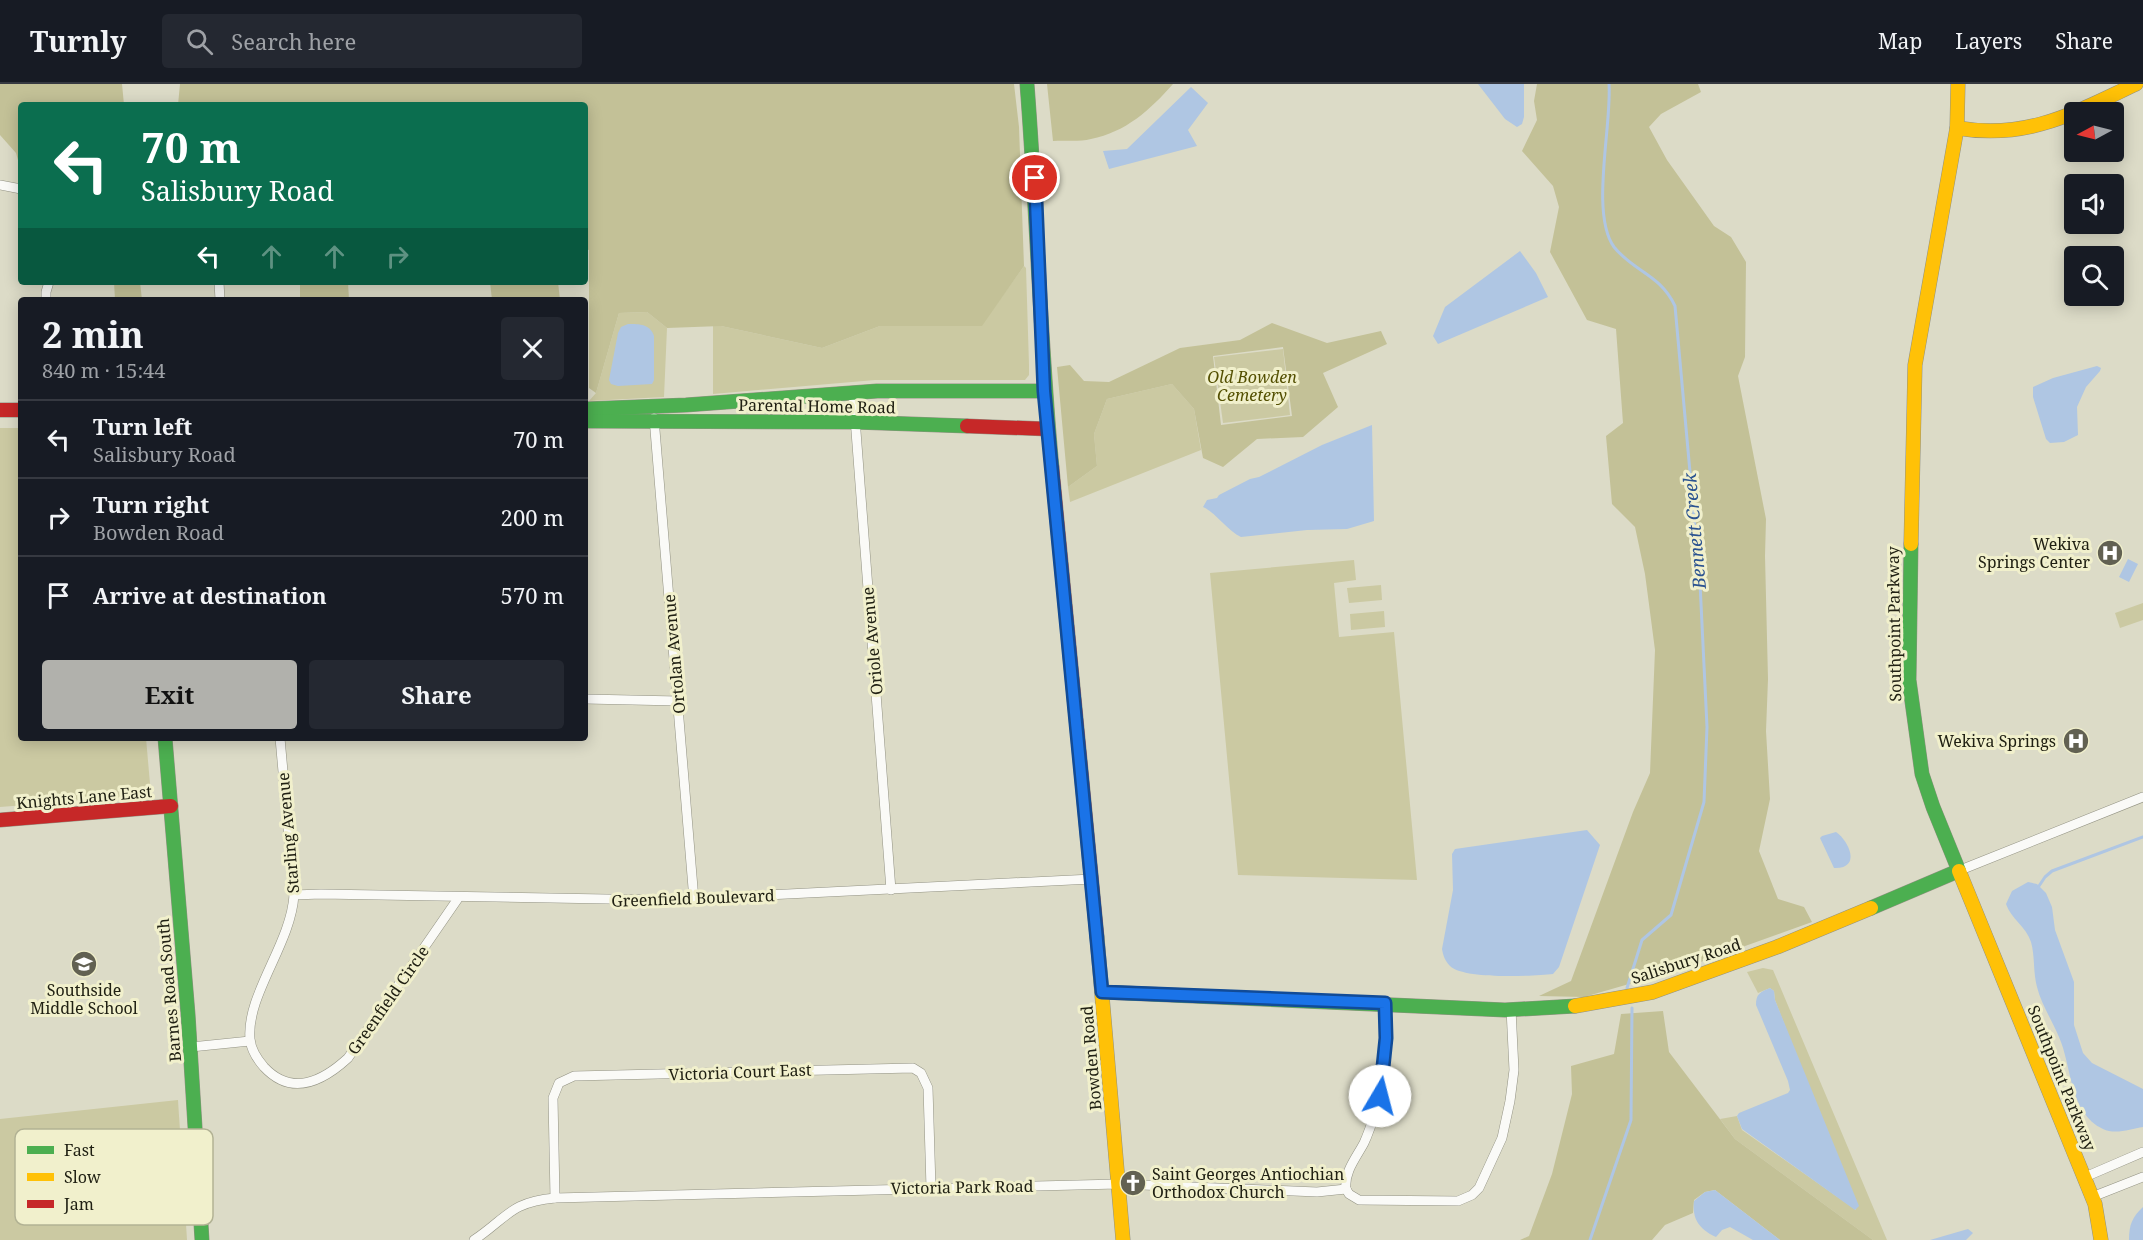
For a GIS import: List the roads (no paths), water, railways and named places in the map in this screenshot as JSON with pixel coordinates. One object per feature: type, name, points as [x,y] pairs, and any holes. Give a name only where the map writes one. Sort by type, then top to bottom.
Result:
[{"type":"main road","name":"Bowden Road","points":[[1027,84],[1036,196],[1044,391],[1092,879],[1123,1240]]},
{"type":"main road","name":"Southpoint Parkway","points":[[1958,84],[1957,128],[1915,365],[1908,628],[1910,689],[1922,774],[1959,872],[2085,1177],[2092,1197],[2101,1240]]},
{"type":"main road","points":[[1957,128],[1991,132],[2026,129],[2052,121],[2136,84]]},
{"type":"main road","name":"Parental Home Road","points":[[588,421],[654,414],[696,405],[853,393],[936,390],[1044,391]]},
{"type":"main road","points":[[696,405],[696,421]]},
{"type":"main road","name":"Parental Home Road","points":[[588,409],[654,414],[696,421],[854,422],[1048,429]]},
{"type":"main road","points":[[0,410],[18,410]]},
{"type":"main road","name":"Barnes Road South","points":[[165,741],[196,1129]]},
{"type":"main road","name":"Knights Lane East","points":[[0,820],[171,806]]},
{"type":"main road","name":"Salisbury Road","points":[[1102,992],[1511,1010],[1585,1005],[1653,992],[1767,951],[1959,872]]},
{"type":"main road","name":"Barnes Road South","points":[[201,1225],[202,1240]]},
{"type":"street","points":[[0,185],[18,188]]},
{"type":"street","name":"Oriole Avenue","points":[[853,393],[891,890]]},
{"type":"street","name":"Ortolan Avenue","points":[[654,414],[694,900]]},
{"type":"street","points":[[588,699],[678,701]]},
{"type":"street","name":"Starling Avenue","points":[[250,1041],[249,1026],[257,998],[291,919],[294,895],[280,741]]},
{"type":"street","name":"Salisbury Road","points":[[1959,872],[2143,797]]},
{"type":"street","name":"Greenfield Boulevard","points":[[294,895],[694,900],[1092,879]]},
{"type":"street","name":"Greenfield Circle","points":[[250,1041],[263,1066],[281,1080],[290,1083],[310,1082],[332,1072],[360,1042],[459,897]]},
{"type":"street","points":[[1346,1189],[1345,1182],[1348,1172],[1365,1141],[1380,1096],[1386,1038],[1385,1003]]},
{"type":"street","name":"Victoria Park Road","points":[[474,1240],[511,1210],[532,1201],[555,1198],[1118,1184],[1310,1192],[1346,1189],[1349,1194],[1359,1200],[1458,1202],[1472,1195],[1479,1188],[1502,1138],[1514,1070],[1511,1010]]},
{"type":"street","points":[[191,1047],[250,1041]]},
{"type":"street","name":"Victoria Court East","points":[[555,1198],[553,1098],[558,1083],[574,1076],[913,1068],[921,1072],[928,1088],[930,1188]]},
{"type":"street","points":[[2085,1177],[2143,1152]]},
{"type":"street","points":[[2092,1197],[2143,1178]]},
{"type":"water","points":[[1478,84],[1524,84],[1522,124],[1517,127],[1505,119]]},
{"type":"water","points":[[1191,87],[1208,103],[1188,130],[1197,146],[1109,169],[1103,151],[1127,149]]},
{"type":"water","points":[[1520,251],[1536,273],[1548,297],[1438,344],[1433,336],[1445,307]]},
{"type":"water","points":[[628,324],[647,327],[654,336],[654,380],[652,384],[618,386],[611,384],[609,380],[618,333],[621,327]]},
{"type":"water","points":[[2097,366],[2101,368],[2100,371],[2086,387],[2077,407],[2078,435],[2064,442],[2050,443],[2046,439],[2033,397],[2033,387],[2053,378]]},
{"type":"water","points":[[1372,425],[1374,521],[1347,529],[1307,530],[1241,537],[1203,507],[1207,500],[1217,498],[1250,479],[1259,477],[1322,445]]},
{"type":"water","points":[[2128,559],[2138,564],[2129,582],[2119,577]]},
{"type":"water","points":[[1587,830],[1600,845],[1559,967],[1553,974],[1484,975],[1469,973],[1450,966],[1444,958],[1442,949],[1453,890],[1452,854],[1455,849]]},
{"type":"water","points":[[1836,832],[1849,848],[1850,860],[1842,867],[1834,868],[1820,838]]},
{"type":"water","points":[[2028,882],[2037,884],[2046,893],[2052,907],[2055,930],[2074,982],[2074,1025],[2083,1053],[2092,1063],[2143,1089],[2143,1127],[2118,1132],[2103,1129],[2092,1122],[2078,1101],[2063,1049],[2039,993],[2029,936],[2006,904],[2012,891]]},
{"type":"water","points":[[1770,988],[1774,991],[1775,1000],[1859,1206],[1855,1210],[1742,1129],[1737,1116],[1739,1113],[1788,1093],[1790,1090],[1756,1005],[1759,994]]},
{"type":"water","points":[[1715,1190],[1780,1240],[1753,1240],[1730,1227],[1722,1230],[1716,1237],[1705,1231],[1698,1223],[1694,1213],[1694,1201],[1705,1192]]},
{"type":"water","points":[[2143,1207],[2143,1240],[2129,1240],[2132,1222]]},
{"type":"water","points":[[1968,1229],[1973,1233],[1966,1240],[1930,1240]]},
{"type":"waterway","name":"Bennett Creek","points":[[1609,84],[1603,192],[1607,232],[1614,247],[1662,287],[1675,306],[1700,583],[1707,727],[1704,802],[1671,915],[1642,940],[1627,988]]},
{"type":"waterway","points":[[2039,886],[2052,871],[2143,837]]},
{"type":"waterway","name":"Bennett Creek","points":[[1590,1240],[1631,1120],[1632,1008]]},
{"type":"place","name":"Wekiva Springs Center","points":[[2110,553]]},
{"type":"place","name":"Wekiva Springs","points":[[2076,741]]},
{"type":"place","name":"Southside Middle School","points":[[84,964]]},
{"type":"place","name":"Saint Georges Antiochian Orthodox Church","points":[[1133,1183]]},
{"type":"park label","name":"Old Bowden Cemetery","points":[[1252,386]]}]
